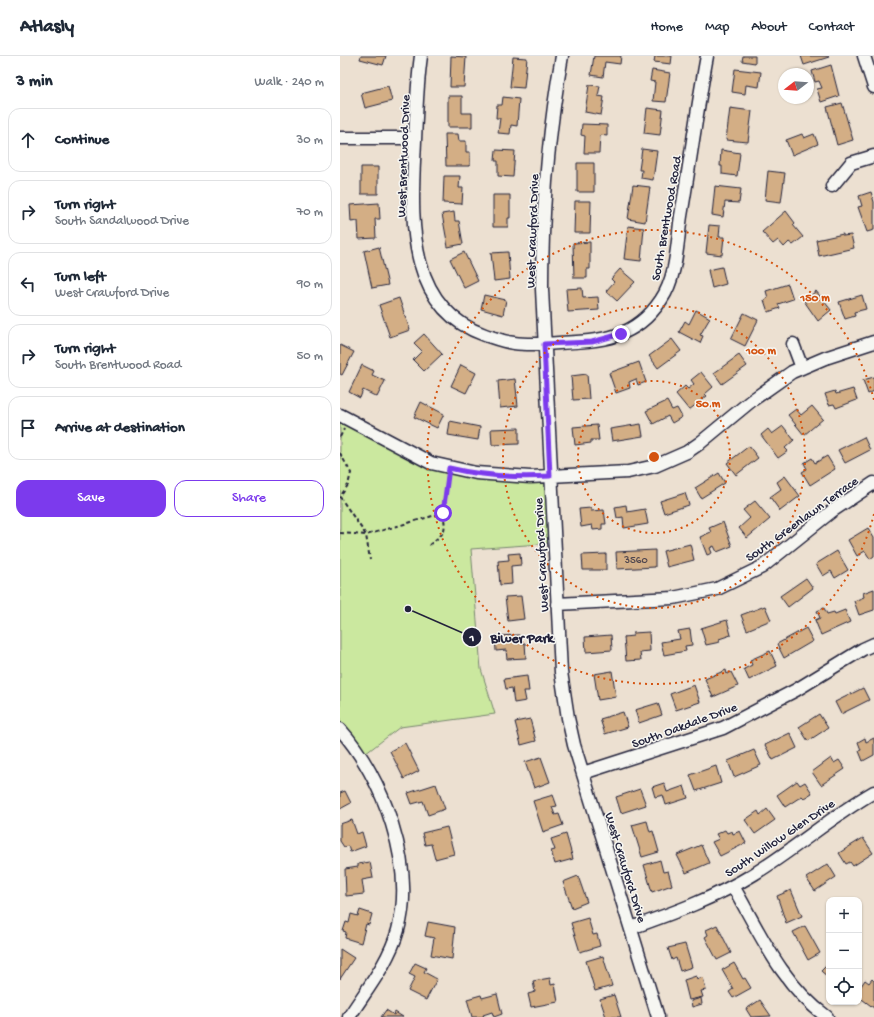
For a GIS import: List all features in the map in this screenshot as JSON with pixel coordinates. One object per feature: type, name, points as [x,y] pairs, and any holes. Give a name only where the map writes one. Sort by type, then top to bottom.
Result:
[{"type":"street","name":"West Brentwood Drive","points":[[421,56],[415,138],[413,218],[418,258],[429,288],[439,303],[453,317],[479,333],[514,344],[544,344]]},
{"type":"street","name":"West Crawford Drive","points":[[562,56],[550,137],[542,232],[544,344],[562,686],[568,718],[583,773],[658,1017]]},
{"type":"street","name":"South Brentwood Road","points":[[544,344],[592,342],[614,337],[637,325],[652,313],[662,299],[674,265],[706,56]]},
{"type":"street","points":[[864,56],[874,87]]},
{"type":"street","points":[[340,138],[415,138]]},
{"type":"street","points":[[832,186],[851,163],[874,156]]},
{"type":"street","points":[[340,416],[421,459],[449,468],[504,476],[550,476],[628,472],[672,460],[700,443],[756,398],[792,372],[825,358],[874,342]]},
{"type":"street","points":[[793,344],[802,368]]},
{"type":"street","name":"South Greenlawn Terrace","points":[[557,604],[673,598],[717,589],[762,567],[832,511],[874,483]]},
{"type":"street","name":"South Oakdale Drive","points":[[583,773],[723,728],[770,705],[856,653],[874,644]]},
{"type":"street","points":[[340,729],[360,757],[383,800],[391,823],[403,872],[402,911],[392,947],[375,978],[349,1017]]},
{"type":"street","name":"South Willow Glen Drive","points":[[631,928],[690,907],[733,886],[754,874],[836,815],[874,792]]},
{"type":"street","points":[[733,886],[781,971],[804,998],[827,1017]]},
{"type":"path","points":[[340,453],[351,473],[348,485],[340,497],[366,535],[370,560]]},
{"type":"path","points":[[429,545],[444,533],[446,528],[443,513],[449,468]]},
{"type":"path","points":[[340,533],[366,535],[443,513]]},
{"type":"green space","points":[[340,415],[431,463],[550,476],[554,543],[471,549],[481,669],[495,714],[400,727],[361,757],[340,729]]},
{"type":"building","points":[[361,56],[386,56],[383,65],[360,59]]},
{"type":"building","points":[[451,56],[466,57],[464,87],[450,87]]},
{"type":"building","points":[[594,56],[621,56],[620,64],[605,62],[603,77],[591,75]]},
{"type":"building","points":[[655,56],[672,56],[671,64],[654,62]]},
{"type":"building","points":[[743,56],[755,56],[755,63],[742,61]]},
{"type":"building","points":[[801,56],[828,56],[829,57],[804,65]]},
{"type":"building","points":[[513,57],[527,58],[524,88],[510,87]]},
{"type":"building","points":[[831,65],[839,96],[821,102],[817,89],[822,88],[819,81],[815,82],[814,70]]},
{"type":"building","points":[[735,69],[761,72],[759,87],[746,85],[745,94],[732,92]]},
{"type":"building","points":[[652,70],[670,73],[666,102],[653,101],[655,82],[650,81]]},
{"type":"building","points":[[589,85],[600,86],[598,96],[604,97],[601,115],[585,112]]},
{"type":"building","points":[[388,86],[392,101],[365,108],[361,93]]},
{"type":"building","points":[[448,96],[462,96],[462,113],[472,113],[472,127],[448,127]]},
{"type":"building","points":[[503,97],[519,99],[517,126],[511,125],[510,134],[498,133],[500,118],[496,118],[497,105],[502,105]]},
{"type":"building","points":[[842,103],[853,140],[837,145],[827,107]]},
{"type":"building","points":[[647,108],[663,110],[660,135],[644,133]]},
{"type":"building","points":[[730,108],[752,111],[748,142],[726,140]]},
{"type":"building","points":[[582,124],[607,125],[607,136],[600,135],[599,153],[584,153],[585,136],[581,135]]},
{"type":"building","points":[[445,134],[458,134],[459,141],[466,141],[466,152],[470,152],[470,166],[446,166]]},
{"type":"building","points":[[802,134],[804,138],[814,134],[818,144],[792,155],[786,140]]},
{"type":"building","points":[[642,149],[657,151],[653,180],[641,178],[642,170],[639,170]]},
{"type":"building","points":[[496,150],[515,151],[513,177],[498,176],[498,161],[495,161]]},
{"type":"building","points":[[721,150],[740,153],[737,176],[722,174],[722,166],[720,166]]},
{"type":"building","points":[[577,163],[594,163],[594,192],[577,192]]},
{"type":"building","points":[[361,167],[378,167],[378,194],[361,194]]},
{"type":"building","points":[[768,171],[785,173],[781,202],[765,200]]},
{"type":"building","points":[[444,176],[460,176],[459,188],[463,188],[462,204],[443,203]]},
{"type":"building","points":[[633,185],[650,187],[645,222],[628,219]]},
{"type":"building","points":[[715,186],[741,189],[739,203],[725,202],[723,217],[712,215]]},
{"type":"building","points":[[871,192],[874,202],[874,230],[867,232],[858,207],[862,206],[859,196]]},
{"type":"building","points":[[493,195],[510,195],[510,218],[508,218],[508,227],[493,227]]},
{"type":"building","points":[[575,201],[591,201],[590,233],[574,233]]},
{"type":"building","points":[[379,203],[380,219],[375,219],[376,238],[359,239],[358,221],[351,222],[350,205]]},
{"type":"building","points":[[786,211],[795,223],[793,225],[803,237],[793,245],[789,242],[784,247],[778,240],[773,244],[762,232]]},
{"type":"building","points":[[454,212],[455,221],[459,221],[463,244],[448,247],[442,214]]},
{"type":"building","points":[[709,225],[720,226],[719,237],[724,237],[722,255],[706,253]]},
{"type":"building","points":[[628,226],[644,228],[641,261],[624,259]]},
{"type":"building","points":[[843,234],[843,236],[851,235],[854,248],[819,256],[816,240]]},
{"type":"building","points":[[590,242],[590,269],[587,269],[587,278],[574,278],[573,243]]},
{"type":"building","points":[[379,247],[388,285],[372,288],[364,251]]},
{"type":"building","points":[[464,252],[478,281],[464,288],[450,259]]},
{"type":"building","points":[[508,252],[510,279],[494,281],[491,253]]},
{"type":"building","points":[[722,267],[726,284],[712,288],[708,270]]},
{"type":"building","points":[[620,269],[635,282],[617,301],[606,291],[614,282],[611,279]]},
{"type":"building","points":[[788,284],[793,299],[778,304],[780,308],[768,312],[764,300],[768,298],[766,291]]},
{"type":"building","points":[[582,288],[583,298],[598,297],[599,310],[568,312],[566,289]]},
{"type":"building","points":[[816,291],[831,310],[818,321],[804,301]]},
{"type":"building","points":[[484,295],[506,300],[503,315],[481,309]]},
{"type":"building","points":[[862,295],[866,309],[854,312],[855,316],[845,319],[839,302]]},
{"type":"building","points":[[399,298],[410,330],[390,337],[379,305]]},
{"type":"building","points":[[696,310],[710,318],[700,335],[703,336],[700,343],[679,332],[685,321],[689,324]]},
{"type":"building","points":[[744,313],[758,320],[745,346],[731,339]]},
{"type":"building","points":[[424,334],[442,354],[424,371],[413,360],[422,351],[414,343]]},
{"type":"building","points":[[672,339],[681,351],[658,368],[649,356]]},
{"type":"building","points":[[340,345],[354,352],[342,375],[340,374]]},
{"type":"building","points":[[739,355],[747,366],[722,384],[714,373]]},
{"type":"building","points":[[639,362],[646,382],[638,385],[636,379],[629,382],[630,388],[616,393],[609,373]]},
{"type":"building","points":[[362,365],[374,371],[372,375],[385,381],[377,397],[363,390],[360,398],[349,392]]},
{"type":"building","points":[[461,365],[476,373],[466,393],[451,386]]},
{"type":"building","points":[[701,372],[713,387],[705,394],[707,396],[689,410],[676,394],[685,386],[688,389],[694,384],[691,380]]},
{"type":"building","points":[[587,374],[589,399],[573,400],[571,376]]},
{"type":"building","points":[[874,377],[874,391],[868,394],[863,380]]},
{"type":"building","points":[[515,379],[518,406],[500,408],[498,381]]},
{"type":"building","points":[[853,389],[857,400],[836,408],[834,404],[829,405],[825,394],[835,391],[836,394]]},
{"type":"building","points":[[667,401],[672,410],[677,408],[682,417],[672,423],[668,416],[653,424],[646,411]]},
{"type":"building","points":[[421,402],[444,414],[437,428],[414,417]]},
{"type":"building","points":[[812,406],[823,419],[804,435],[788,415],[796,409],[801,415]]},
{"type":"building","points":[[450,421],[480,427],[478,440],[448,435]]},
{"type":"building","points":[[641,424],[643,436],[612,441],[610,429]]},
{"type":"building","points":[[597,425],[599,440],[591,440],[591,443],[575,445],[573,427]]},
{"type":"building","points":[[783,426],[794,440],[785,448],[788,451],[778,458],[761,435],[768,429],[772,434]]},
{"type":"building","points":[[519,428],[519,444],[492,445],[491,429]]},
{"type":"building","points":[[864,437],[870,450],[845,463],[838,450]]},
{"type":"building","points":[[749,446],[758,458],[736,475],[727,463]]},
{"type":"building","points":[[827,456],[835,469],[810,485],[802,472],[807,469],[804,463],[812,458],[815,463]]},
{"type":"building","points":[[719,473],[725,483],[701,498],[695,488]]},
{"type":"building","points":[[785,476],[800,496],[780,511],[770,497],[781,489],[777,482]]},
{"type":"building","points":[[685,493],[689,505],[664,513],[660,501]]},
{"type":"building","points":[[755,501],[770,519],[747,538],[739,528],[750,518],[743,510]]},
{"type":"building","points":[[626,505],[627,512],[645,509],[648,524],[624,528],[623,517],[617,518],[615,507]]},
{"type":"building","points":[[591,508],[591,511],[604,510],[606,524],[602,524],[602,529],[593,530],[592,525],[581,527],[579,509]]},
{"type":"building","points":[[723,522],[732,546],[717,552],[714,546],[710,548],[712,553],[707,555],[700,537],[711,532],[709,528]]},
{"type":"building","points":[[868,528],[874,538],[874,556],[870,559],[865,551],[857,556],[848,540]]},
{"type":"building","points":[[690,544],[694,560],[667,567],[663,551]]},
{"type":"building","points":[[655,550],[655,567],[617,569],[616,552]]},
{"type":"building","points":[[837,551],[848,570],[835,578],[831,571],[823,576],[816,564]]},
{"type":"building","points":[[520,553],[521,565],[511,566],[512,584],[500,585],[498,561],[509,560],[508,554]]},
{"type":"building","points":[[606,554],[606,570],[583,570],[582,555]]},
{"type":"building","points":[[806,578],[813,588],[788,607],[780,596]]},
{"type":"building","points":[[874,589],[874,610],[859,615],[854,601],[864,597],[863,593]]},
{"type":"building","points":[[521,596],[524,619],[508,621],[505,597]]},
{"type":"building","points":[[765,606],[771,620],[747,630],[741,615]]},
{"type":"building","points":[[824,608],[827,614],[834,612],[835,614],[845,610],[850,622],[821,635],[815,620],[820,618],[817,611]]},
{"type":"building","points":[[727,620],[731,635],[719,639],[720,642],[706,645],[701,628]]},
{"type":"building","points":[[806,628],[813,641],[784,658],[777,644]]},
{"type":"building","points":[[690,629],[692,645],[685,646],[686,651],[664,655],[661,642],[680,639],[678,631]]},
{"type":"building","points":[[649,632],[650,651],[640,652],[641,660],[626,661],[624,637],[633,636],[633,633]]},
{"type":"building","points":[[519,635],[520,643],[525,643],[526,658],[507,659],[506,650],[496,651],[495,636]]},
{"type":"building","points":[[611,635],[612,650],[586,652],[585,637]]},
{"type":"building","points":[[770,651],[777,666],[749,680],[744,669],[752,665],[750,660]]},
{"type":"building","points":[[726,670],[727,674],[731,672],[738,686],[713,697],[705,679]]},
{"type":"building","points":[[612,671],[616,697],[598,700],[594,674]]},
{"type":"building","points":[[527,676],[529,691],[524,691],[526,701],[514,703],[512,688],[506,689],[504,679]]},
{"type":"building","points":[[694,685],[700,702],[676,710],[670,694]]},
{"type":"building","points":[[863,688],[869,700],[841,714],[835,702]]},
{"type":"building","points":[[658,703],[662,715],[639,723],[635,710]]},
{"type":"building","points":[[623,712],[628,727],[605,734],[600,719]]},
{"type":"building","points":[[819,714],[828,728],[808,741],[799,727]]},
{"type":"building","points":[[530,719],[536,741],[521,745],[515,722]]},
{"type":"building","points":[[790,733],[797,748],[773,760],[765,745]]},
{"type":"building","points":[[865,738],[866,742],[874,738],[874,755],[863,761],[859,751],[861,750],[858,742]]},
{"type":"building","points":[[405,743],[419,771],[404,779],[390,751]]},
{"type":"building","points":[[754,750],[761,765],[734,777],[728,761]]},
{"type":"building","points":[[541,757],[550,782],[534,788],[525,762]]},
{"type":"building","points":[[831,758],[834,763],[839,760],[845,769],[821,785],[812,772]]},
{"type":"building","points":[[716,766],[721,783],[696,791],[690,775]]},
{"type":"building","points":[[797,781],[800,785],[805,782],[812,793],[804,798],[802,796],[785,807],[777,795]]},
{"type":"building","points":[[664,783],[667,792],[684,786],[688,798],[666,805],[663,795],[655,797],[652,787]]},
{"type":"building","points":[[436,784],[445,809],[428,815],[423,801],[412,804],[408,793]]},
{"type":"building","points":[[640,789],[646,805],[621,813],[616,797]]},
{"type":"building","points":[[345,791],[351,803],[340,809],[340,793]]},
{"type":"building","points":[[553,795],[557,806],[552,807],[555,815],[559,814],[563,825],[543,832],[533,801]]},
{"type":"building","points":[[767,809],[775,820],[755,834],[745,820],[758,811],[760,815]]},
{"type":"building","points":[[352,820],[357,834],[362,832],[366,846],[350,852],[348,846],[344,847],[340,841],[340,824]]},
{"type":"building","points":[[647,821],[650,832],[653,831],[659,852],[642,857],[632,825]]},
{"type":"building","points":[[447,827],[454,854],[435,859],[431,844],[425,845],[422,833]]},
{"type":"building","points":[[725,830],[727,833],[732,831],[733,834],[740,831],[746,843],[720,856],[712,842],[719,839],[716,834]]},
{"type":"building","points":[[566,834],[573,859],[555,864],[551,851],[555,850],[551,839]]},
{"type":"building","points":[[863,838],[873,853],[853,866],[850,862],[846,864],[839,853]]},
{"type":"building","points":[[701,845],[709,863],[686,873],[677,855]]},
{"type":"building","points":[[660,860],[663,872],[668,871],[672,885],[652,892],[644,865]]},
{"type":"building","points":[[370,862],[373,878],[362,880],[364,894],[346,896],[345,869],[358,867],[358,864]]},
{"type":"building","points":[[828,864],[836,877],[815,891],[806,878]]},
{"type":"building","points":[[578,876],[587,902],[572,908],[563,882]]},
{"type":"building","points":[[791,890],[802,916],[786,923],[777,896]]},
{"type":"building","points":[[360,910],[372,914],[369,925],[366,924],[361,943],[345,938],[346,932],[343,931],[346,922],[349,923],[351,914],[358,916]]},
{"type":"building","points":[[588,918],[593,935],[597,934],[600,946],[580,952],[571,923]]},
{"type":"building","points":[[428,922],[455,927],[452,959],[431,955],[434,938],[425,936]]},
{"type":"building","points":[[717,925],[731,953],[717,960],[705,937],[708,935],[706,930]]},
{"type":"building","points":[[805,926],[820,953],[808,960],[793,932]]},
{"type":"building","points":[[685,944],[692,967],[680,971],[676,958],[672,960],[668,948]]},
{"type":"building","points":[[340,949],[354,958],[340,979]]},
{"type":"building","points":[[603,956],[612,986],[595,991],[586,961]]},
{"type":"building","points":[[415,963],[426,968],[424,972],[437,979],[426,1000],[408,991],[415,977],[409,974]]},
{"type":"building","points":[[734,963],[743,979],[745,978],[751,988],[733,998],[729,992],[733,989],[722,970]]},
{"type":"building","points":[[826,966],[826,975],[821,971]]},
{"type":"building","points":[[696,976],[697,979],[703,977],[706,990],[701,991],[703,997],[689,1000],[684,980]]},
{"type":"building","points":[[550,978],[551,985],[555,984],[558,1002],[531,1007],[528,994],[535,992],[533,981]]},
{"type":"building","points":[[872,979],[874,981],[874,1008],[862,999],[862,984],[865,980],[869,983]]},
{"type":"building","points":[[497,994],[502,1014],[494,1017],[492,1012],[483,1015],[484,1017],[472,1017],[467,999],[481,995],[482,998]]},
{"type":"building","points":[[614,995],[621,1017],[606,1017],[600,999]]},
{"type":"building","points":[[701,998],[702,1004],[692,1007],[691,1001]]},
{"type":"building","points":[[760,1000],[771,1016],[751,1017],[746,1009]]},
{"type":"building","points":[[386,1010],[394,1015],[395,1012],[403,1017],[381,1017]]},
{"type":"place","name":"Biwer Park","points":[[408,609]]},
{"type":"route","points":[[443,513],[449,468],[504,476],[550,476],[544,344],[592,342],[606,340],[621,334]]}]
